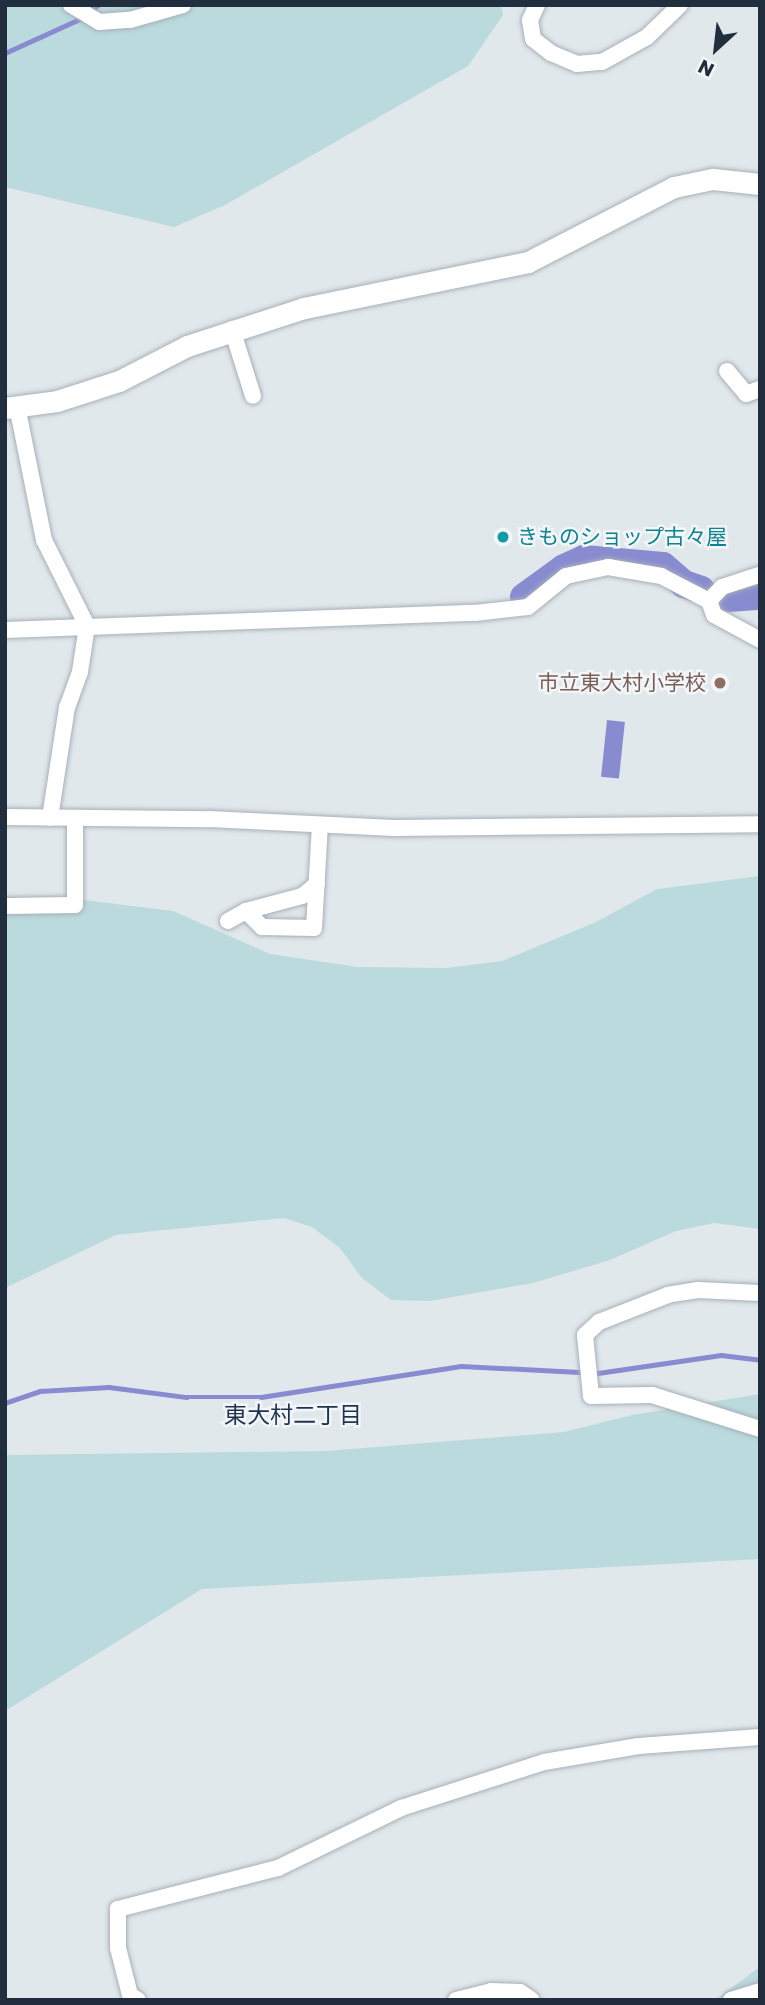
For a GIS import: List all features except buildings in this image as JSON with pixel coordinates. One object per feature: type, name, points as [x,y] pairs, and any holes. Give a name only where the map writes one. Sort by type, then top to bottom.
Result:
[{"type":"street","points":[[71,5],[99,22],[130,20],[183,5]]},
{"type":"street","points":[[537,5],[530,20],[533,39],[551,53],[577,64],[602,62],[648,37],[680,5]]},
{"type":"street","points":[[50,818],[67,707],[80,672],[87,626],[44,540],[11,407],[57,401],[119,381],[232,329],[304,308],[528,262],[674,187],[713,179],[760,184]]},
{"type":"street","points":[[232,329],[253,396]]},
{"type":"street","points":[[727,371],[746,394],[760,389]]},
{"type":"street","points":[[5,630],[528,607],[566,576],[608,568],[661,576],[709,601],[714,615],[760,640]]},
{"type":"street","points":[[709,601],[722,587],[760,575]]},
{"type":"street","points":[[5,817],[394,828],[760,824]]},
{"type":"street","points":[[5,906],[75,905],[75,818]]},
{"type":"street","points":[[246,911],[262,927],[314,928],[320,825]]},
{"type":"street","points":[[228,921],[246,911],[302,896],[317,884]]},
{"type":"street","points":[[760,1293],[698,1290],[668,1296],[599,1322],[585,1335],[591,1396],[652,1395],[760,1429]]},
{"type":"street","points":[[138,2000],[130,1995],[118,1948],[118,1909],[278,1868],[401,1808],[544,1762],[639,1746],[760,1737]]},
{"type":"street","points":[[456,2000],[491,1991],[520,1992],[531,2000]]},
{"type":"street","points":[[731,2000],[760,1991]]},
{"type":"shaded area","points":[[5,5],[501,5],[503,15],[468,66],[225,205],[174,227],[5,187]]},
{"type":"shaded area","points":[[760,876],[760,1229],[714,1223],[676,1231],[610,1260],[533,1283],[430,1301],[391,1300],[362,1278],[340,1248],[312,1227],[284,1218],[116,1235],[5,1288],[5,897],[76,899],[173,911],[270,954],[358,967],[446,968],[502,961],[594,923],[657,889]]},
{"type":"shaded area","points":[[760,1394],[760,1559],[202,1589],[5,1711],[5,1455],[326,1451],[564,1432],[632,1415]]},
{"type":"shaded area","points":[[760,1968],[760,2000],[715,2000],[757,1969]]},
{"type":"water","points":[[607,720],[625,722],[619,779],[601,777]]},
{"type":"waterway","points":[[90,11],[98,5]]},
{"type":"waterway","points":[[5,53],[84,17]]},
{"type":"waterway","points":[[524,597],[564,568],[584,559],[663,566],[684,584],[701,590]]},
{"type":"waterway","points":[[729,598],[760,596]]},
{"type":"waterway","points":[[5,1403],[40,1391],[109,1387],[186,1397],[261,1397],[461,1366],[598,1373],[721,1355],[760,1360]]},
{"type":"place","name":"きものショップ古々屋","points":[[503,537]]},
{"type":"place","name":"市立東大村小学校","points":[[720,683]]},
{"type":"district","name":"東大村二丁目","points":[[293,1415]]}]
